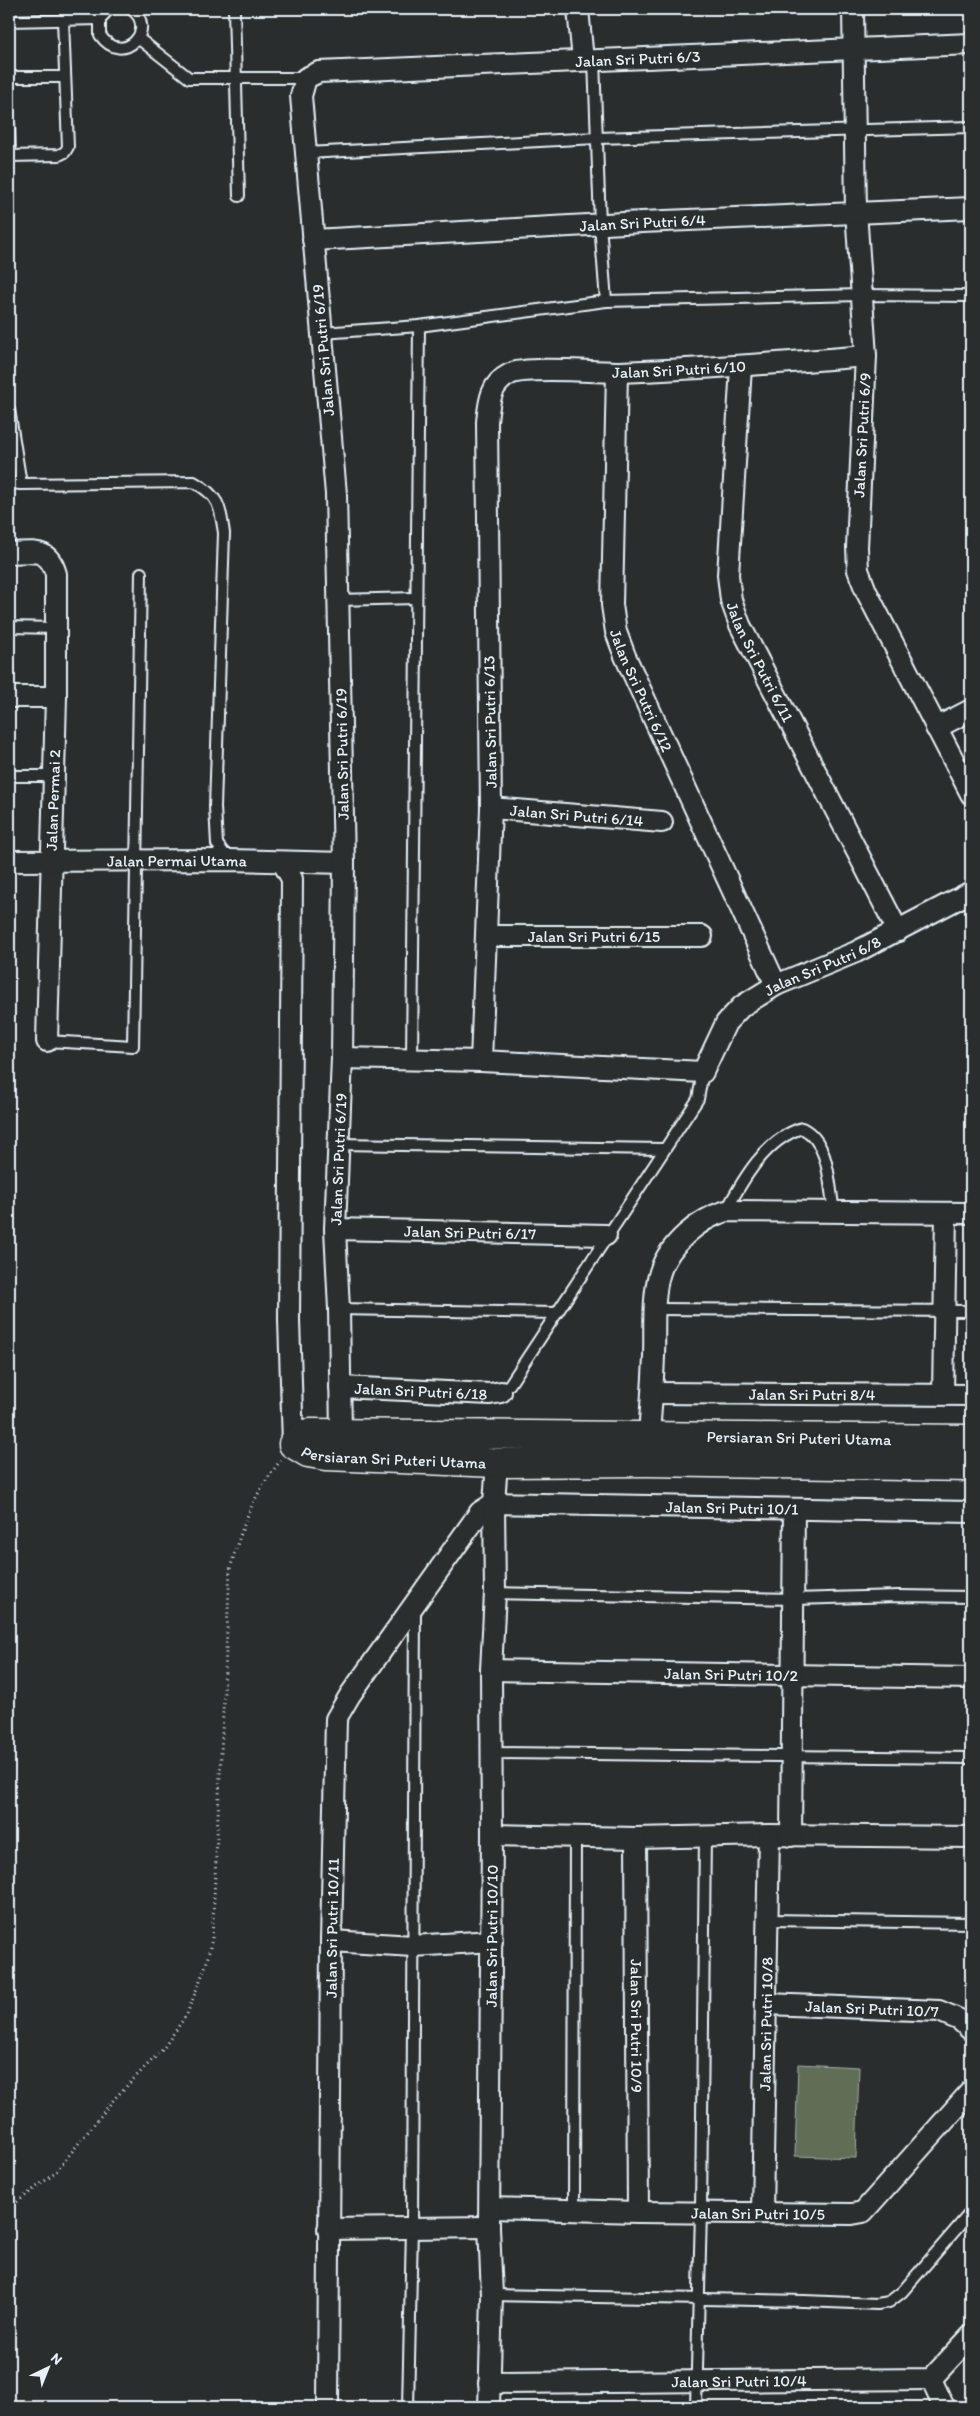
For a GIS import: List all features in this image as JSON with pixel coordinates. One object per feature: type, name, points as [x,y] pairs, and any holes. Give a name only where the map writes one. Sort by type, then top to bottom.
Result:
[{"type":"street","points":[[578,9],[589,60]]},
{"type":"street","name":"Jalan Sri Putri 6/9","points":[[853,9],[856,211],[866,356],[857,547],[858,570],[866,591],[971,794]]},
{"type":"street","name":"Jalan Sri Putri 6/3","points":[[306,78],[319,72],[971,44]]},
{"type":"street","name":"Jalan Sri Putri 6/19","points":[[306,78],[301,96],[336,494],[344,863],[342,1058],[335,1229],[339,1309],[341,1433]]},
{"type":"street","name":"Jalan Sri Putri 6/4","points":[[313,240],[856,211],[971,208]]},
{"type":"street","name":"Jalan Sri Putri 6/10","points":[[496,384],[511,373],[519,372],[618,372],[741,367],[866,356]]},
{"type":"street","name":"Jalan Sri Putri 6/11","points":[[741,367],[728,575],[731,600],[740,625],[898,931]]},
{"type":"street","name":"Jalan Sri Putri 6/12","points":[[618,372],[612,605],[616,632],[629,665],[776,985]]},
{"type":"street","name":"Jalan Sri Putri 6/13","points":[[481,1060],[491,808],[487,422],[489,400],[496,384]]},
{"type":"street","name":"Jalan Permai 2","points":[[9,553],[43,553],[52,560],[56,574],[56,697],[47,1041]]},
{"type":"street","points":[[9,697],[56,697]]},
{"type":"street","points":[[936,728],[971,710]]},
{"type":"street","name":"Jalan Sri Putri 6/14","points":[[491,808],[662,822]]},
{"type":"street","name":"Jalan Permai Utama","points":[[9,861],[228,860],[283,863],[344,863]]},
{"type":"street","points":[[283,863],[292,879],[289,1320],[293,1444]]},
{"type":"street","name":"Jalan Sri Putri 6/8","points":[[703,1072],[726,1023],[734,1012],[776,985],[856,952],[971,892]]},
{"type":"street","name":"Jalan Sri Putri 6/15","points":[[486,936],[702,936]]},
{"type":"street","points":[[342,1058],[481,1060],[703,1072]]},
{"type":"street","points":[[648,1449],[660,1272],[670,1255],[695,1226],[711,1215],[726,1211],[971,1213]]},
{"type":"street","points":[[942,1394],[946,1311],[946,1213]]},
{"type":"street","name":"Jalan Sri Putri 6/17","points":[[335,1229],[606,1236]]},
{"type":"street","name":"Jalan Sri Putri 6/18","points":[[340,1387],[490,1394],[501,1392]]},
{"type":"street","name":"Jalan Sri Putri 8/4","points":[[653,1393],[971,1394]]},
{"type":"street","name":"Persiaran Sri Puteri Utama","points":[[971,1440],[648,1449],[496,1463],[326,1456],[300,1450],[293,1444],[303,1434],[341,1433],[648,1449],[971,1467]]},
{"type":"street","name":"Jalan Sri Putri 10/10","points":[[489,2407],[492,2295],[490,2218],[491,1670],[495,1593],[494,1503],[496,1463]]},
{"type":"street","name":"Jalan Sri Putri 10/1","points":[[494,1503],[971,1512]]},
{"type":"street","name":"Jalan Sri Putri 10/11","points":[[328,2407],[331,1941],[336,1718],[350,1695],[480,1512],[494,1503]]},
{"type":"street","points":[[791,1836],[794,1676],[794,1509]]},
{"type":"street","name":"Jalan Sri Putri 10/2","points":[[491,1670],[971,1678]]},
{"type":"street","points":[[492,1835],[636,1838],[768,1835],[971,1837]]},
{"type":"street","name":"Jalan Sri Putri 10/8","points":[[762,2213],[767,2004],[768,1835]]},
{"type":"street","name":"Jalan Sri Putri 10/9","points":[[636,1838],[638,2212]]},
{"type":"street","points":[[331,1941],[412,1946],[492,1941]]},
{"type":"street","name":"Jalan Sri Putri 10/7","points":[[767,2004],[939,2011],[960,2020],[971,2030]]},
{"type":"street","name":"Jalan Sri Putri 10/5","points":[[328,2229],[412,2228],[490,2218],[574,2211],[852,2214],[863,2212],[971,2091]]},
{"type":"street","points":[[944,2407],[932,2379],[971,2336]]},
{"type":"street","name":"Jalan Sri Putri 10/4","points":[[489,2383],[932,2379]]},
{"type":"lane","points":[[109,9],[100,19],[100,35],[112,46],[124,48],[130,46],[138,38],[141,24],[138,16],[131,9]]},
{"type":"lane","points":[[234,9],[239,196]]},
{"type":"lane","points":[[9,21],[100,19]]},
{"type":"lane","points":[[9,125],[9,156],[59,155],[65,152],[68,147],[63,20]]},
{"type":"lane","points":[[138,38],[190,78],[306,78]]},
{"type":"lane","points":[[589,60],[597,138],[600,224],[606,301]]},
{"type":"lane","points":[[9,77],[65,77]]},
{"type":"lane","points":[[306,153],[597,138],[971,127]]},
{"type":"lane","points":[[322,333],[419,326],[606,301],[861,295],[971,296]]},
{"type":"lane","points":[[412,1059],[419,326]]},
{"type":"lane","points":[[9,409],[20,484]]},
{"type":"lane","points":[[9,484],[194,482],[210,491],[217,503],[220,509],[224,533],[214,807],[217,844],[228,860]]},
{"type":"lane","points":[[47,1041],[133,1046],[141,573]]},
{"type":"lane","points":[[338,600],[415,598]]},
{"type":"lane","points":[[9,627],[57,628]]},
{"type":"lane","points":[[9,776],[54,776]]},
{"type":"lane","points":[[501,1392],[510,1384],[698,1098],[703,1072]]},
{"type":"lane","points":[[726,1211],[742,1181],[762,1157],[784,1136],[802,1128],[811,1132],[823,1149],[834,1212]]},
{"type":"lane","points":[[338,1144],[663,1149]]},
{"type":"lane","points":[[339,1309],[555,1313]]},
{"type":"lane","points":[[656,1309],[971,1311]]},
{"type":"lane","points":[[495,1593],[794,1599],[898,1596],[971,1597]]},
{"type":"lane","points":[[408,2407],[412,2228],[415,1604]]},
{"type":"lane","points":[[491,1753],[971,1758]]},
{"type":"lane","points":[[696,2407],[701,2212],[705,1836]]},
{"type":"lane","points":[[574,2211],[575,1837]]},
{"type":"lane","points":[[768,1920],[971,1923]]},
{"type":"lane","points":[[492,2295],[877,2304],[889,2302],[902,2292],[971,2212]]},
{"type":"path","points":[[9,2208],[54,2174],[115,2098],[164,2049],[187,2014],[206,1965],[212,1929],[230,1569],[244,1519],[264,1481],[293,1444]]},
{"type":"green space","points":[[798,2064],[859,2067],[856,2158],[795,2156]]}]
